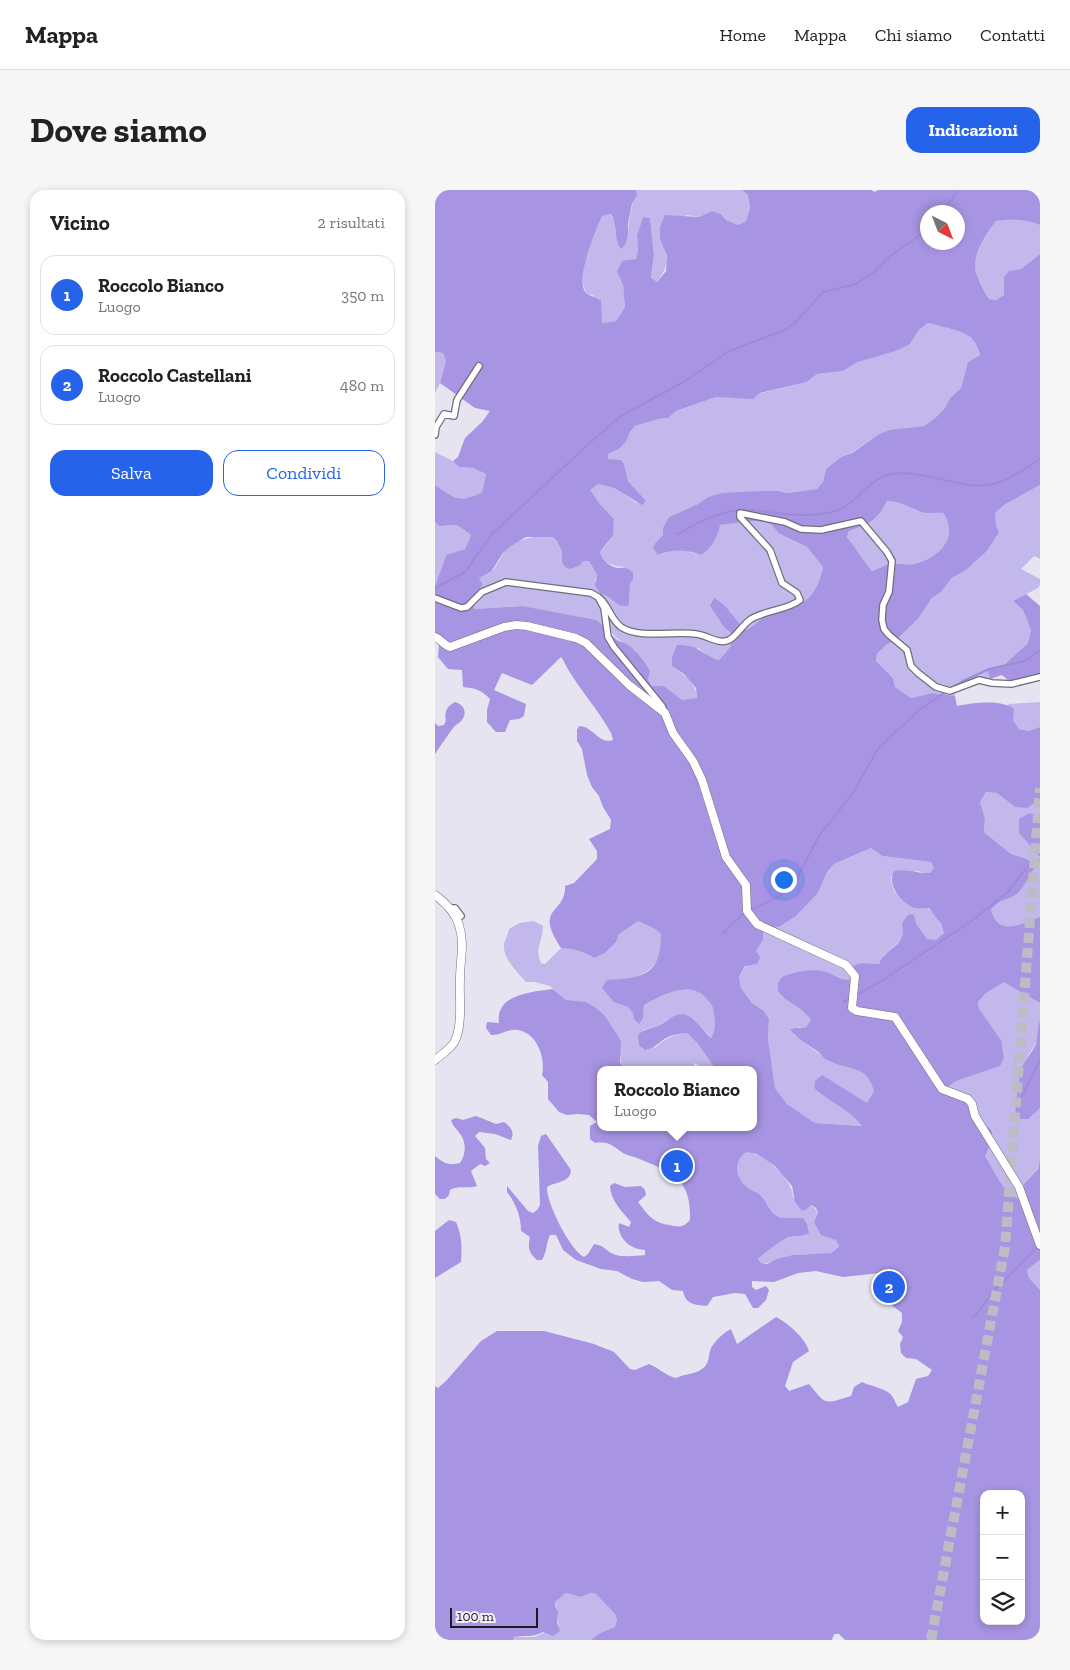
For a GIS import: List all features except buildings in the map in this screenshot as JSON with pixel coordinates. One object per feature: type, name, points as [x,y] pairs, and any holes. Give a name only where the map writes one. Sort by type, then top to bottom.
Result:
[{"type":"street","points":[[435,435],[436,427],[444,414],[453,416],[457,400],[477,368]]},
{"type":"street","points":[[435,598],[461,608],[467,606],[481,592],[506,582],[591,593],[602,600],[611,616],[620,626],[633,632],[698,634],[719,642],[729,640],[737,634],[742,625],[752,618],[772,610],[795,605],[801,600],[797,593],[782,582],[770,550],[740,517],[740,513],[785,522],[801,529],[821,530],[861,521],[887,552],[892,561],[889,592],[883,605],[882,620],[884,630],[907,650],[911,666],[918,673],[936,687],[949,691],[979,680],[992,684],[1011,684],[1040,677]]},
{"type":"street","points":[[598,598],[603,608],[608,638],[662,706],[673,733],[693,761],[702,780],[726,857],[746,885],[748,913],[757,924],[846,965],[855,976],[852,1008],[857,1012],[895,1017],[942,1089],[968,1099],[972,1104],[975,1116],[1019,1187],[1039,1243]]},
{"type":"street","points":[[435,637],[444,645],[450,647],[504,626],[516,625],[576,638],[586,643],[629,685],[665,713]]},
{"type":"street","points":[[435,895],[449,908],[459,925],[463,946],[457,1036],[452,1046],[435,1060]]},
{"type":"street","points":[[449,908],[455,908],[461,916]]},
{"type":"shaded area","points":[[435,190],[636,190],[637,195],[632,204],[625,245],[621,249],[611,214],[602,216],[587,256],[583,288],[587,294],[601,301],[602,323],[616,321],[625,307],[623,285],[617,272],[622,261],[636,259],[638,250],[637,235],[643,217],[650,218],[654,255],[651,278],[657,282],[666,271],[667,256],[660,239],[660,227],[665,215],[699,217],[712,211],[721,214],[726,220],[738,225],[746,221],[750,208],[748,195],[742,190],[871,190],[875,192],[878,190],[1040,190],[1040,225],[1018,220],[996,221],[979,248],[975,270],[989,299],[996,300],[1004,295],[1004,277],[1009,271],[1021,269],[1040,254],[1040,485],[1004,505],[995,513],[996,526],[999,532],[987,551],[966,570],[952,578],[940,593],[932,598],[918,619],[897,639],[886,645],[877,654],[876,661],[893,678],[895,687],[911,698],[932,693],[955,696],[957,706],[979,703],[1002,704],[1014,709],[1013,720],[1019,729],[1028,731],[1040,727],[1040,799],[1027,808],[1015,807],[997,793],[986,792],[980,802],[985,818],[984,832],[1011,854],[1027,859],[1035,866],[1018,893],[1001,901],[991,910],[999,924],[1005,926],[1019,925],[1040,917],[1040,1003],[1004,982],[986,993],[978,1002],[979,1009],[1001,1040],[1004,1058],[1000,1066],[956,1081],[946,1089],[958,1094],[966,1101],[992,1131],[992,1142],[985,1156],[1002,1184],[1011,1194],[1017,1198],[1026,1195],[1023,1185],[1038,1169],[1040,1158],[1040,1260],[1027,1270],[1029,1278],[1040,1290],[1040,1640],[845,1640],[839,1634],[834,1634],[832,1640],[591,1640],[600,1633],[615,1627],[617,1619],[615,1614],[596,1594],[591,1593],[581,1597],[566,1593],[555,1602],[560,1631],[553,1636],[543,1632],[532,1636],[514,1637],[513,1640],[435,1640],[435,1386],[438,1388],[446,1381],[481,1341],[497,1331],[544,1331],[594,1344],[614,1352],[630,1369],[635,1370],[649,1364],[676,1378],[697,1372],[705,1367],[715,1342],[731,1329],[737,1344],[776,1317],[795,1331],[804,1341],[809,1351],[793,1362],[785,1386],[789,1391],[809,1384],[823,1400],[831,1402],[851,1396],[854,1387],[862,1382],[890,1394],[898,1407],[908,1402],[916,1379],[928,1376],[932,1370],[916,1359],[906,1358],[901,1353],[900,1344],[903,1337],[898,1331],[902,1322],[902,1313],[882,1298],[880,1273],[843,1277],[816,1271],[798,1273],[774,1282],[752,1281],[752,1287],[756,1290],[766,1286],[769,1290],[766,1300],[758,1308],[753,1308],[745,1294],[735,1293],[713,1297],[707,1306],[691,1303],[686,1299],[683,1291],[672,1290],[659,1281],[643,1282],[632,1279],[617,1271],[601,1269],[576,1260],[563,1250],[556,1235],[550,1235],[542,1260],[537,1260],[530,1252],[530,1237],[521,1231],[519,1215],[507,1192],[507,1186],[528,1211],[533,1213],[537,1210],[540,1205],[538,1146],[541,1136],[546,1134],[571,1170],[566,1180],[547,1187],[550,1203],[560,1225],[578,1253],[584,1257],[594,1244],[616,1255],[645,1255],[645,1250],[630,1245],[620,1233],[619,1223],[629,1227],[631,1222],[617,1205],[612,1196],[610,1186],[614,1183],[625,1187],[641,1186],[645,1190],[646,1195],[638,1202],[645,1211],[658,1222],[678,1226],[683,1226],[690,1220],[688,1196],[679,1181],[664,1170],[623,1153],[610,1145],[595,1143],[590,1139],[590,1126],[597,1122],[597,1131],[757,1131],[757,1066],[713,1066],[698,1044],[687,1033],[668,1037],[645,1050],[639,1045],[638,1035],[677,1015],[687,1015],[692,1018],[711,1038],[714,1029],[714,1012],[711,1004],[706,998],[692,990],[675,991],[644,1005],[643,1018],[639,1024],[628,1007],[614,1002],[602,988],[607,980],[639,976],[653,966],[660,948],[661,934],[655,929],[638,921],[619,934],[616,942],[605,953],[594,958],[578,951],[561,948],[553,934],[550,918],[561,902],[565,886],[574,883],[597,859],[597,851],[589,839],[610,829],[611,820],[587,775],[582,749],[577,741],[577,730],[579,726],[584,727],[604,740],[613,740],[605,723],[561,657],[532,685],[502,673],[494,690],[526,704],[524,716],[519,719],[510,720],[505,732],[496,732],[487,722],[487,710],[490,699],[478,690],[463,687],[462,670],[448,669],[438,657],[439,645],[435,639],[435,586],[446,555],[465,549],[471,535],[457,525],[439,526],[435,522],[435,485],[453,497],[463,499],[482,492],[486,474],[473,468],[459,467],[453,461],[458,457],[465,438],[482,422],[490,411],[475,408],[440,383],[446,361],[443,353],[435,352]],"holes":[[[928,323],[969,336],[978,348],[980,355],[968,362],[961,388],[950,398],[945,408],[935,418],[924,426],[890,430],[879,434],[852,453],[841,457],[826,469],[823,482],[817,489],[787,493],[779,491],[722,493],[708,497],[698,504],[669,517],[663,528],[663,535],[653,548],[658,555],[679,550],[701,555],[713,542],[720,525],[753,521],[772,525],[778,533],[807,547],[823,567],[817,587],[809,597],[798,605],[774,610],[745,630],[727,608],[714,598],[710,606],[723,626],[732,634],[731,646],[719,660],[695,648],[684,645],[677,645],[672,657],[672,666],[684,674],[696,688],[697,698],[682,700],[664,686],[652,686],[648,680],[650,671],[640,656],[627,644],[614,637],[596,620],[522,606],[474,609],[473,602],[475,596],[483,585],[479,578],[491,572],[503,553],[526,537],[553,537],[562,551],[562,562],[565,567],[570,569],[580,565],[583,561],[589,561],[597,575],[595,586],[601,594],[609,597],[621,606],[629,605],[630,584],[633,579],[633,573],[626,568],[612,566],[602,557],[600,552],[613,535],[614,519],[590,490],[598,484],[614,488],[642,505],[646,501],[628,481],[624,464],[621,460],[608,459],[608,454],[620,448],[635,426],[668,418],[676,411],[716,397],[753,399],[760,393],[807,382],[817,374],[843,371],[858,362],[898,350],[910,344],[919,330]],[[887,501],[892,501],[924,513],[943,513],[948,522],[948,538],[939,552],[923,561],[911,564],[890,564],[872,571],[847,537],[849,531],[872,520],[880,513]],[[871,848],[882,856],[931,862],[934,868],[930,873],[904,870],[894,871],[892,882],[899,897],[907,904],[916,908],[929,908],[941,924],[944,933],[936,940],[927,939],[916,923],[914,914],[908,915],[902,923],[903,931],[899,942],[886,953],[879,964],[862,963],[854,965],[853,979],[849,980],[826,972],[812,970],[782,977],[778,983],[778,991],[811,1020],[806,1027],[790,1029],[793,1033],[827,1060],[862,1072],[871,1083],[874,1091],[867,1103],[822,1075],[815,1081],[814,1088],[845,1110],[862,1126],[815,1123],[787,1104],[775,1088],[768,1038],[769,1019],[764,1011],[752,1003],[741,988],[739,977],[745,966],[757,964],[760,957],[756,951],[763,940],[763,930],[770,927],[779,927],[796,916],[818,893],[827,872],[834,864]],[[746,1152],[757,1154],[775,1166],[792,1186],[795,1202],[802,1211],[811,1205],[816,1208],[818,1213],[814,1222],[821,1235],[836,1240],[839,1246],[831,1253],[793,1255],[767,1264],[761,1263],[758,1259],[781,1241],[789,1237],[809,1233],[803,1218],[779,1217],[771,1211],[760,1195],[748,1188],[740,1179],[737,1165]]]},
{"type":"shaded area","points":[[636,190],[742,190],[748,195],[750,208],[746,221],[738,225],[726,220],[721,214],[712,211],[699,217],[687,215],[660,227],[667,260],[663,273],[657,282],[651,279],[654,255],[650,218],[643,217],[637,235],[638,250],[636,259],[617,272],[623,285],[625,307],[616,321],[601,323],[593,295],[587,294],[583,285],[586,257],[602,216],[610,214],[615,220],[615,232],[628,235]]},
{"type":"shaded area","points":[[1007,219],[1028,220],[1040,225],[1040,254],[1021,269],[1010,271],[1004,277],[1004,295],[996,300],[989,299],[975,267],[977,255],[982,242],[996,221]]},
{"type":"shaded area","points":[[928,323],[969,336],[978,348],[980,355],[968,362],[961,388],[950,398],[945,408],[935,418],[924,426],[879,434],[851,453],[841,457],[826,469],[823,482],[817,489],[787,493],[760,491],[708,497],[698,504],[669,517],[663,535],[656,542],[658,555],[680,549],[701,555],[720,525],[753,521],[772,525],[778,533],[807,547],[823,567],[814,592],[805,600],[792,607],[777,609],[744,630],[735,621],[730,611],[710,606],[723,626],[732,634],[731,646],[719,660],[698,648],[672,666],[692,684],[697,698],[682,701],[670,691],[652,686],[648,680],[650,671],[643,660],[632,648],[612,633],[522,606],[473,609],[475,596],[482,585],[479,578],[489,574],[496,567],[505,551],[511,545],[543,536],[553,537],[558,541],[562,551],[562,562],[575,567],[583,561],[589,561],[597,575],[595,581],[606,594],[617,602],[629,605],[630,583],[633,579],[624,567],[606,562],[600,552],[610,537],[614,519],[589,490],[598,484],[614,488],[637,503],[646,502],[628,481],[624,464],[608,459],[608,454],[627,440],[635,426],[668,418],[676,411],[716,397],[741,398],[807,382],[817,374],[843,371],[858,362],[910,344],[919,330]]},
{"type":"shaded area","points":[[435,352],[443,353],[446,361],[435,393]]},
{"type":"shaded area","points":[[435,452],[453,461],[459,467],[473,468],[486,474],[482,492],[468,498],[458,499],[435,485]]},
{"type":"shaded area","points":[[1040,485],[1040,559],[1034,556],[1021,569],[1040,579],[1040,585],[1038,588],[1013,601],[1023,610],[1031,630],[1028,643],[1004,665],[987,669],[990,679],[954,687],[955,696],[932,693],[911,698],[895,687],[893,678],[876,661],[877,654],[886,645],[897,639],[918,619],[932,598],[940,593],[952,578],[966,570],[987,551],[992,542],[996,526],[994,514],[1004,505]]},
{"type":"shaded area","points":[[887,501],[898,501],[916,510],[943,513],[948,522],[949,530],[948,538],[939,552],[914,564],[890,564],[872,571],[847,537],[849,531],[876,517]]},
{"type":"shaded area","points":[[435,522],[440,526],[457,525],[471,535],[465,549],[446,555],[435,586]]},
{"type":"shaded area","points":[[1026,594],[1040,606],[1040,674],[1009,681],[1002,675],[990,679],[987,669],[1004,665],[1028,643],[1031,630],[1023,610],[1013,601]]},
{"type":"shaded area","points":[[455,702],[464,709],[464,717],[453,728],[435,754],[435,723],[438,726],[444,725],[446,720],[445,714],[450,705]]},
{"type":"shaded area","points":[[1040,702],[1040,727],[1028,731],[1019,729],[1013,720],[1008,704]]},
{"type":"shaded area","points":[[986,792],[997,793],[1015,807],[1040,799],[1040,819],[1036,815],[1029,813],[1019,819],[1019,833],[1040,857],[1040,917],[1019,925],[1005,926],[999,924],[991,910],[1000,902],[1018,893],[1032,873],[1027,859],[1011,854],[984,832],[985,818],[980,802]]},
{"type":"shaded area","points":[[1029,813],[1036,815],[1040,819],[1040,857],[1019,833],[1019,819]]},
{"type":"shaded area","points":[[871,848],[882,856],[931,862],[934,868],[930,873],[918,871],[891,876],[892,885],[898,896],[932,911],[944,933],[936,941],[927,939],[916,923],[914,914],[904,931],[903,938],[884,955],[879,964],[862,963],[853,979],[848,980],[821,971],[802,971],[805,1010],[811,1020],[806,1027],[799,1027],[794,1035],[829,1061],[854,1068],[864,1074],[871,1081],[874,1091],[867,1104],[839,1086],[815,1081],[814,1088],[845,1110],[862,1126],[815,1123],[787,1104],[775,1088],[768,1038],[769,1019],[764,1011],[752,1003],[741,988],[739,977],[763,940],[763,930],[770,927],[779,927],[796,916],[818,893],[827,872],[834,864]]},
{"type":"shaded area","points":[[534,921],[543,926],[538,953],[541,963],[545,964],[561,948],[572,948],[594,958],[605,953],[616,942],[619,934],[638,921],[655,929],[661,934],[659,956],[653,966],[634,978],[628,1007],[633,1012],[644,1012],[644,1005],[675,991],[692,990],[699,993],[712,1006],[715,1026],[712,1038],[695,1021],[668,1019],[658,1026],[643,1030],[655,1048],[669,1038],[687,1033],[698,1044],[713,1066],[700,1066],[694,1063],[694,1066],[622,1066],[616,1041],[605,1016],[566,1000],[550,986],[526,982],[515,970],[505,955],[504,944],[509,929],[519,923]]},
{"type":"shaded area","points":[[1004,981],[1040,1003],[1037,1041],[1022,1069],[1018,1096],[1015,1103],[1040,1108],[1040,1158],[1038,1168],[1023,1185],[1026,1195],[1017,1198],[1002,1184],[985,1156],[992,1142],[946,1090],[956,1081],[999,1066],[987,1022],[979,1009],[978,1002],[986,993]]},
{"type":"shaded area","points":[[553,989],[566,1000],[586,1002],[596,1008],[605,1016],[621,1041],[620,1062],[622,1066],[597,1066],[597,1122],[589,1115],[567,1115],[559,1112],[548,1099],[548,1082],[542,1075],[543,1061],[539,1047],[530,1036],[518,1030],[491,1035],[486,1028],[487,1022],[499,1023],[499,1013],[509,1000],[526,993]]},
{"type":"shaded area","points":[[1040,1021],[1040,1108],[1028,1119],[1021,1119],[1016,1114],[1016,1099],[1021,1070],[1036,1044]]},
{"type":"shaded area","points":[[476,1116],[496,1124],[504,1122],[512,1130],[511,1140],[495,1134],[479,1132],[475,1136],[485,1148],[486,1159],[490,1163],[485,1166],[480,1164],[471,1171],[477,1186],[460,1187],[450,1190],[449,1195],[445,1199],[440,1199],[435,1194],[435,1156],[446,1163],[460,1163],[464,1155],[464,1142],[451,1120],[456,1118],[463,1120]]},
{"type":"shaded area","points":[[746,1152],[753,1153],[769,1162],[783,1175],[792,1190],[793,1197],[810,1204],[816,1210],[817,1218],[839,1245],[831,1253],[796,1255],[768,1263],[761,1263],[758,1259],[770,1249],[784,1239],[794,1236],[803,1218],[779,1217],[758,1193],[744,1184],[738,1174],[737,1165]]},
{"type":"shaded area","points":[[449,1220],[456,1222],[459,1232],[461,1262],[435,1278],[435,1231]]},
{"type":"shaded area","points":[[1040,1260],[1040,1290],[1029,1278],[1027,1270]]},
{"type":"shaded area","points":[[566,1593],[581,1597],[591,1593],[596,1594],[615,1614],[617,1619],[615,1627],[600,1633],[591,1640],[513,1640],[514,1637],[535,1637],[559,1626],[555,1602]]},
{"type":"waterway","points":[[948,205],[958,190]]},
{"type":"waterway","points":[[435,588],[465,572],[492,534],[621,416],[687,380],[727,352],[784,330],[795,323],[823,292],[856,284],[873,273],[890,256],[920,235]]},
{"type":"waterway","points":[[678,534],[708,518],[733,511],[751,510],[800,515],[832,512],[848,505],[875,481],[892,474],[905,473],[973,485],[985,485],[1009,478],[1040,459]]},
{"type":"waterway","points":[[953,687],[989,669],[1025,661],[1040,650]]},
{"type":"waterway","points":[[749,911],[781,895],[795,882],[819,836],[853,793],[879,747],[922,708],[947,691]]},
{"type":"waterway","points":[[856,995],[877,984],[970,922],[1008,892],[1031,862],[1040,860]]},
{"type":"waterway","points":[[722,934],[744,913]]},
{"type":"waterway","points":[[843,1002],[849,999]]},
{"type":"waterway","points":[[1018,1105],[1040,1060]]},
{"type":"waterway","points":[[973,1318],[995,1290],[1038,1246]]},
{"type":"tunnel","points":[[931,1640],[1005,1247],[1040,788]]},
{"type":"place","name":"Roccolo Bianco","points":[[677,1166]]},
{"type":"place","name":"Roccolo Castellani","points":[[889,1287]]}]
